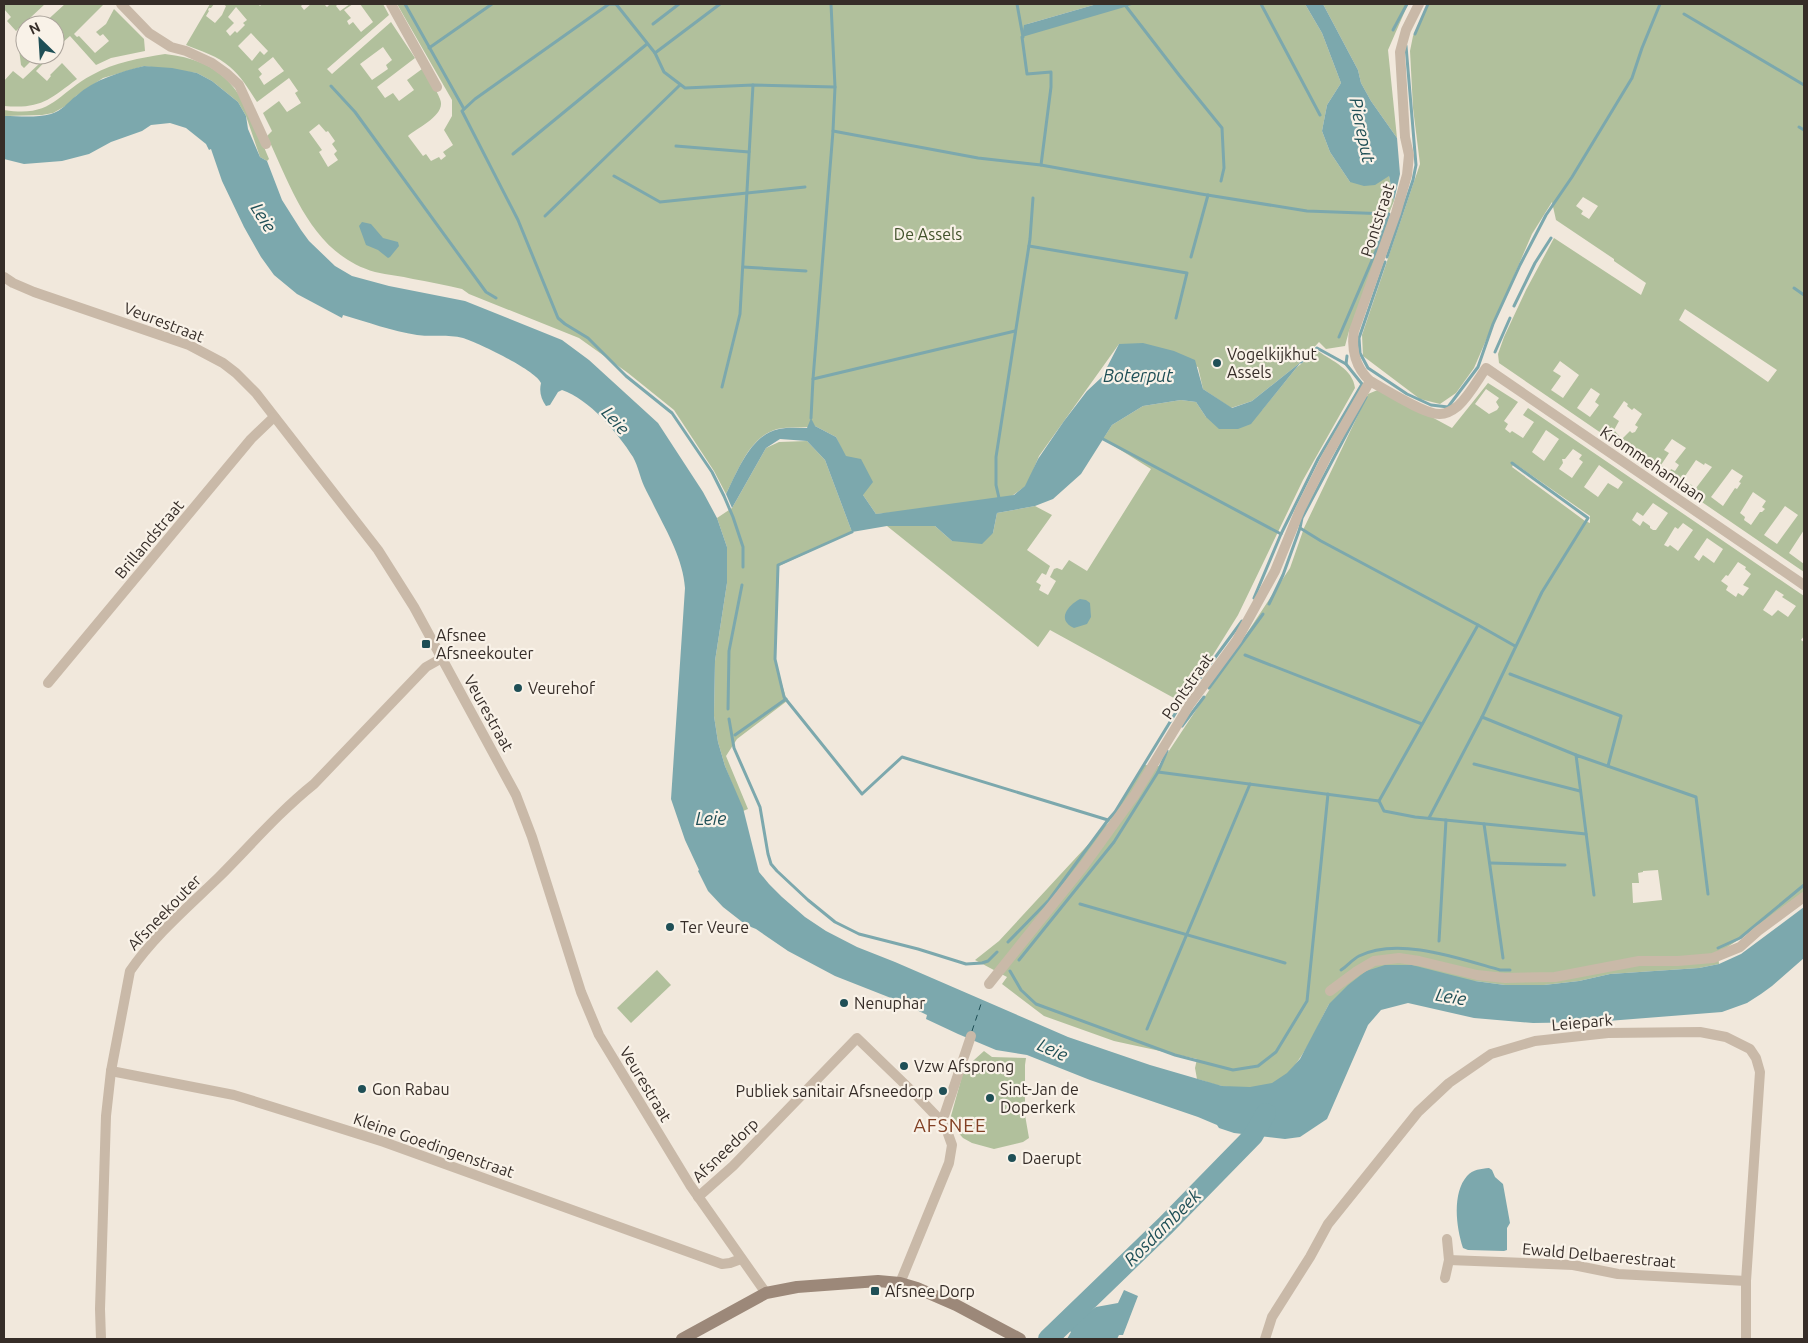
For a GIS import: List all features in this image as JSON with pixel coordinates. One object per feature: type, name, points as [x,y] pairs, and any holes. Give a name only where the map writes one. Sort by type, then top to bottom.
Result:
[{"type":"street","points":[[121,4],[150,33],[171,48],[186,51],[212,63],[226,73],[238,85],[266,144]]},
{"type":"street","points":[[391,4],[437,87]]},
{"type":"street","name":"Pontstraat","points":[[1418,4],[1406,30],[1400,52],[1405,137],[1409,155],[1407,175],[1396,214],[1354,331],[1352,341],[1355,358],[1364,375],[1370,381],[1422,409],[1442,414],[1458,406],[1486,368]]},
{"type":"street","name":"Veurestraat","points":[[4,277],[34,292],[181,341],[202,351],[236,373],[256,394],[378,550],[403,588],[516,794],[532,837],[581,992],[599,1035],[698,1197],[766,1293]]},
{"type":"street","name":"Krommehamlaan","points":[[1486,368],[1804,585]]},
{"type":"street","name":"Pontstraat","points":[[989,984],[1082,868],[1134,796],[1190,704],[1238,640],[1275,571],[1300,510],[1326,456],[1370,381]]},
{"type":"street","name":"Brillandstraat","points":[[48,683],[251,439],[274,417]]},
{"type":"street","name":"Afsneekouter","points":[[101,1339],[100,1309],[106,1135],[111,1071],[130,971],[138,958],[201,893],[295,799],[314,784],[426,667],[442,658]]},
{"type":"street","points":[[1330,991],[1358,970],[1374,962],[1399,958],[1419,960],[1478,975],[1505,978],[1555,977],[1639,961],[1678,962],[1714,958],[1740,947],[1758,931],[1804,897]]},
{"type":"street","name":"Leiepark","points":[[1265,1339],[1272,1317],[1310,1257],[1328,1224],[1418,1112],[1449,1083],[1491,1054],[1535,1041],[1608,1033],[1700,1032],[1726,1037],[1750,1048],[1758,1063],[1760,1079],[1746,1281],[1746,1339]]},
{"type":"street","points":[[942,1122],[971,1036]]},
{"type":"street","name":"Afsneedorp","points":[[698,1197],[733,1166],[856,1038],[942,1122],[952,1144],[950,1163],[900,1283]]},
{"type":"street","name":"Kleine Goedingenstraat","points":[[111,1071],[234,1095],[384,1142],[722,1264],[741,1259]]},
{"type":"street","points":[[1446,1278],[1449,1260],[1447,1239]]},
{"type":"street","name":"Ewald Delbaerestraat","points":[[1449,1260],[1573,1264],[1618,1274],[1746,1281]]},
{"type":"street","points":[[682,1339],[766,1293],[789,1288],[878,1281],[900,1283],[917,1288],[956,1305],[1020,1339]]},
{"type":"green space","points":[[4,4],[45,4],[33,15],[15,15],[15,30],[7,21],[11,17],[4,9]]},
{"type":"green space","points":[[65,4],[104,4],[74,34],[77,37],[79,36],[95,53],[109,41],[103,34],[100,36],[96,32],[106,24],[114,9],[144,39],[145,51],[111,58],[96,65],[70,36],[65,40],[65,15],[53,15]]},
{"type":"green space","name":"De Assels","points":[[210,4],[214,4],[209,8],[206,16],[215,23],[222,15],[226,6],[223,4],[258,4],[260,6],[262,4],[303,4],[301,6],[304,10],[311,4],[324,4],[327,7],[330,4],[338,4],[336,6],[340,11],[353,4],[344,10],[351,18],[347,21],[349,25],[353,22],[361,32],[373,22],[360,4],[383,4],[389,15],[327,69],[332,74],[391,22],[415,58],[377,87],[385,98],[393,93],[399,101],[414,90],[407,80],[422,69],[436,91],[441,105],[435,116],[408,136],[423,156],[426,154],[431,161],[439,157],[441,160],[446,156],[443,152],[453,145],[444,130],[452,116],[452,100],[397,4],[1097,4],[1024,25],[1133,4],[1305,4],[1322,33],[1341,83],[1327,105],[1322,131],[1330,152],[1350,182],[1389,176],[1394,201],[1388,216],[1380,213],[1393,228],[1349,331],[1345,346],[1326,349],[1319,342],[1301,362],[1252,401],[1231,408],[1203,389],[1198,367],[1119,344],[1039,456],[1027,485],[1012,496],[942,508],[876,514],[863,495],[836,437],[815,426],[777,429],[759,439],[740,465],[726,494],[714,471],[674,410],[628,373],[579,338],[469,294],[462,289],[375,272],[353,263],[335,251],[307,217],[267,136],[272,131],[263,113],[279,101],[287,112],[301,103],[295,93],[298,91],[289,78],[257,102],[241,79],[225,63],[186,45]],"holes":[[[236,7],[247,20],[237,33],[235,31],[230,36],[226,31],[234,23],[228,17]],[[251,33],[268,51],[264,55],[260,51],[252,61],[238,46]],[[383,47],[392,60],[386,65],[388,69],[372,80],[360,64]],[[273,57],[284,71],[264,85],[259,77],[262,74],[258,69]],[[319,124],[326,132],[328,131],[335,141],[332,144],[337,151],[334,154],[338,160],[328,167],[319,152],[322,150],[309,132]]]},
{"type":"green space","points":[[1323,4],[1408,4],[1388,50],[1397,138],[1361,83],[1358,70]]},
{"type":"green space","points":[[1429,4],[1804,4],[1804,530],[1789,553],[1804,564],[1804,572],[1499,363],[1498,354],[1504,337],[1526,290],[1554,238],[1641,295],[1646,283],[1556,220],[1552,202],[1532,234],[1474,368],[1456,393],[1440,404],[1420,399],[1363,356],[1362,335],[1420,164],[1413,108],[1410,51],[1413,36]],"holes":[[[1583,197],[1598,206],[1589,219],[1581,214],[1583,211],[1576,206]],[[1685,309],[1777,370],[1768,382],[1679,320]],[[1560,361],[1579,375],[1563,398],[1551,390],[1561,376],[1553,371]],[[1591,388],[1600,394],[1595,402],[1599,405],[1590,417],[1577,408]],[[1624,401],[1632,410],[1634,408],[1642,414],[1635,425],[1638,427],[1635,432],[1632,433],[1630,431],[1622,439],[1614,430],[1619,421],[1613,417]],[[1672,439],[1686,448],[1675,462],[1679,465],[1675,471],[1671,469],[1670,471],[1661,465],[1669,453],[1664,450]],[[1696,460],[1712,467],[1696,488],[1683,479]],[[1732,469],[1743,476],[1739,482],[1741,483],[1737,489],[1735,488],[1723,506],[1711,497]],[[1753,492],[1766,501],[1762,507],[1765,509],[1760,512],[1751,525],[1744,520],[1745,517],[1740,513]],[[1785,506],[1798,515],[1777,544],[1764,535]]]},
{"type":"green space","points":[[165,54],[189,58],[207,66],[222,76],[234,88],[252,120],[269,159],[267,161],[260,157],[246,116],[238,102],[212,81],[197,73],[144,66],[103,78],[76,96],[69,104],[53,113],[4,116],[4,110],[33,111],[53,103],[80,82],[110,67],[137,59]]},
{"type":"green space","points":[[38,65],[42,65],[36,71],[47,81],[60,65],[64,65],[77,79],[51,98],[36,104],[17,107],[4,106],[4,81],[13,71],[23,79]]},
{"type":"green space","points":[[1318,351],[1346,371],[1353,381],[1355,388],[1303,480],[1238,615],[1183,703],[1050,630],[1038,647],[887,526],[935,526],[952,541],[993,533],[997,513],[1035,506],[1052,515],[1027,550],[1050,566],[1046,575],[1042,573],[1036,582],[1041,585],[1039,590],[1048,595],[1056,581],[1050,577],[1054,569],[1062,570],[1069,560],[1087,571],[1151,469],[1103,439],[1112,425],[1143,406],[1181,400],[1196,402],[1206,417],[1262,410],[1297,367]]},
{"type":"green space","points":[[1488,383],[1518,402],[1504,421],[1508,424],[1505,429],[1510,433],[1512,431],[1523,438],[1534,422],[1523,415],[1528,408],[1804,596],[1804,636],[1801,640],[1804,642],[1804,892],[1718,953],[1719,964],[1699,968],[1610,974],[1579,981],[1544,985],[1505,985],[1475,981],[1329,1004],[1306,1049],[1290,1070],[1272,1084],[1260,1087],[1228,1087],[1197,1079],[1195,1068],[1197,1059],[1114,1041],[1044,1016],[1002,984],[1007,977],[975,960],[999,941],[1109,822],[1145,765],[1159,766],[1290,568],[1304,528],[1368,394],[1380,389],[1452,428]],"holes":[[[1486,389],[1499,398],[1496,402],[1499,407],[1489,414],[1475,404]],[[1546,430],[1559,439],[1544,461],[1532,452]],[[1573,449],[1582,455],[1579,459],[1583,462],[1572,478],[1559,469],[1563,463],[1562,459],[1565,459]],[[1514,463],[1590,516],[1590,523],[1512,467]],[[1599,465],[1623,482],[1618,489],[1608,483],[1598,497],[1584,487]],[[1653,503],[1668,513],[1656,530],[1650,528],[1643,521],[1640,526],[1632,520],[1637,512],[1643,516]],[[1683,523],[1693,530],[1678,551],[1670,545],[1668,547],[1664,545],[1675,527],[1678,529]],[[1707,538],[1723,549],[1714,563],[1703,555],[1699,561],[1694,557]],[[1738,562],[1746,567],[1745,569],[1751,574],[1743,585],[1749,588],[1743,596],[1738,593],[1736,597],[1726,590],[1728,586],[1721,581],[1726,575],[1728,576]],[[1776,590],[1784,595],[1782,597],[1796,606],[1788,617],[1778,610],[1772,616],[1763,610]],[[1658,870],[1662,900],[1633,903],[1632,883],[1639,883],[1638,873]]]},
{"type":"green space","points":[[807,441],[825,460],[852,532],[779,566],[775,661],[787,701],[737,739],[726,756],[748,809],[743,811],[725,766],[718,742],[714,716],[715,661],[727,583],[727,547],[717,518],[732,508],[766,448],[779,442]]},
{"type":"green space","points":[[657,970],[671,985],[631,1023],[617,1008]]},
{"type":"green space","points":[[984,1051],[992,1057],[1026,1058],[1025,1115],[1029,1138],[1023,1142],[994,1149],[972,1143],[963,1138],[954,1128],[951,1116],[964,1069]]},
{"type":"water","points":[[1097,4],[1135,4],[1022,37],[1024,25]]},
{"type":"water","name":"Piereput","points":[[1305,4],[1323,4],[1358,70],[1361,83],[1397,138],[1400,174],[1394,201],[1389,176],[1375,185],[1364,186],[1350,182],[1330,152],[1322,131],[1327,105],[1341,83],[1322,33]]},
{"type":"water","name":"Leie","points":[[144,66],[172,68],[197,73],[212,81],[238,102],[246,116],[248,129],[260,157],[267,161],[282,200],[309,241],[335,266],[352,276],[389,286],[465,301],[562,340],[589,360],[658,423],[703,492],[717,518],[727,547],[727,583],[715,661],[714,716],[718,742],[725,766],[743,808],[759,872],[782,897],[805,917],[826,931],[857,947],[1068,1037],[1150,1065],[1222,1086],[1250,1087],[1272,1083],[1287,1073],[1300,1059],[1329,1004],[1348,985],[1366,971],[1385,965],[1412,965],[1475,981],[1505,985],[1544,985],[1579,981],[1610,974],[1699,968],[1719,964],[1741,954],[1804,907],[1804,958],[1761,994],[1747,1003],[1722,1012],[1595,1022],[1533,1023],[1474,1018],[1408,1003],[1381,1010],[1368,1025],[1327,1119],[1300,1137],[1285,1139],[1234,1133],[1219,1128],[1217,1125],[1198,1117],[1090,1080],[1027,1055],[996,1050],[926,1019],[927,1015],[896,1000],[835,976],[788,951],[756,929],[746,925],[723,907],[708,891],[685,840],[671,799],[685,588],[684,577],[674,546],[645,489],[633,457],[602,418],[572,394],[562,390],[558,392],[550,405],[546,406],[541,395],[541,383],[529,371],[493,351],[463,338],[417,335],[389,329],[343,315],[342,318],[297,294],[274,275],[261,257],[222,181],[211,149],[209,150],[206,144],[186,128],[170,123],[151,125],[142,131],[111,142],[89,154],[62,161],[24,164],[4,159],[4,116],[28,117],[55,113],[91,85],[117,74]]},
{"type":"water","points":[[362,222],[371,224],[383,238],[398,242],[399,246],[390,257],[388,258],[378,250],[366,245],[359,226]]},
{"type":"water","name":"Boterput","points":[[1143,343],[1174,351],[1195,360],[1203,389],[1232,408],[1252,401],[1301,362],[1251,424],[1238,429],[1219,429],[1206,417],[1196,402],[1181,400],[1143,406],[1112,425],[1081,474],[1053,499],[1035,506],[997,513],[993,533],[982,544],[952,541],[935,526],[887,526],[852,532],[825,460],[807,441],[780,439],[766,448],[732,508],[726,494],[746,455],[760,438],[769,432],[779,429],[807,428],[811,418],[815,426],[836,437],[846,456],[861,459],[873,482],[863,495],[876,514],[1014,495],[1025,486],[1038,459],[1064,421],[1087,391],[1102,377],[1119,344]]},
{"type":"water","points":[[1080,599],[1090,603],[1091,617],[1087,624],[1074,628],[1069,625],[1065,617],[1071,605]]},
{"type":"water","points":[[1489,1168],[1503,1184],[1510,1223],[1507,1228],[1507,1250],[1468,1250],[1463,1248],[1457,1220],[1459,1191],[1469,1174],[1477,1170]]},
{"type":"water","points":[[1124,1290],[1138,1296],[1123,1335],[1119,1335],[1117,1339],[1067,1339],[1071,1332],[1068,1329],[1087,1309],[1090,1311],[1096,1307],[1118,1303]]},
{"type":"waterway","points":[[405,4],[464,109]]},
{"type":"waterway","points":[[429,48],[492,4]]},
{"type":"waterway","points":[[615,4],[609,4],[475,99],[462,111],[518,220],[558,318],[588,338],[626,376],[672,413],[712,472],[724,496],[743,547],[743,567]]},
{"type":"waterway","points":[[616,4],[655,53],[720,4]]},
{"type":"waterway","points":[[653,24],[679,4]]},
{"type":"waterway","points":[[831,4],[835,87]]},
{"type":"waterway","points":[[1017,4],[1023,37]]},
{"type":"waterway","points":[[1261,4],[1320,115]]},
{"type":"waterway","points":[[1393,30],[1407,4]]},
{"type":"waterway","points":[[1415,34],[1428,4]]},
{"type":"waterway","points":[[1385,262],[1359,338],[1360,353],[1368,368],[1407,394],[1431,405],[1448,407],[1478,367],[1493,324],[1520,265],[1546,215],[1572,177],[1632,78],[1660,4]]},
{"type":"waterway","points":[[1125,5],[1222,128],[1224,168],[1221,181]]},
{"type":"waterway","points":[[1684,14],[1804,85]]},
{"type":"waterway","points":[[1022,37],[1027,74],[1051,72],[1051,87],[1041,165]]},
{"type":"waterway","points":[[513,154],[647,44]]},
{"type":"waterway","points":[[1387,257],[1413,180],[1416,165],[1406,46]]},
{"type":"waterway","points":[[655,53],[664,72],[685,88],[753,85],[835,87],[833,131],[978,158],[1041,165],[1307,211],[1389,214],[1376,251],[1339,337]]},
{"type":"waterway","points":[[545,216],[680,85]]},
{"type":"waterway","points":[[722,387],[740,314],[753,85]]},
{"type":"waterway","points":[[331,86],[355,112],[486,292],[496,298]]},
{"type":"waterway","points":[[1799,127],[1804,130]]},
{"type":"waterway","points":[[813,379],[833,131]]},
{"type":"waterway","points":[[676,146],[749,152]]},
{"type":"waterway","points":[[614,176],[660,202],[805,187]]},
{"type":"waterway","points":[[1191,257],[1208,195]]},
{"type":"waterway","points":[[999,498],[996,485],[996,457],[1030,239],[1033,198]]},
{"type":"waterway","points":[[1514,306],[1535,263],[1551,238]]},
{"type":"waterway","points":[[1029,246],[1187,273],[1176,318]]},
{"type":"waterway","points":[[743,267],[806,271]]},
{"type":"waterway","points":[[1794,288],[1804,295]]},
{"type":"waterway","points":[[1495,352],[1510,318]]},
{"type":"waterway","points":[[811,418],[813,379],[1015,331]]},
{"type":"waterway","points":[[1301,362],[1317,348],[1346,364],[1347,356]]},
{"type":"waterway","points":[[1281,534],[1318,459],[1362,384],[1346,364]]},
{"type":"waterway","points":[[1366,397],[1302,518],[1300,528],[1515,646]]},
{"type":"waterway","points":[[1103,439],[1281,534],[1254,598]]},
{"type":"waterway","points":[[1429,818],[1482,717],[1542,592],[1588,518],[1512,463]]},
{"type":"waterway","points":[[1269,604],[1283,575],[1300,528]]},
{"type":"waterway","points":[[852,532],[778,565],[775,659],[784,697],[862,794],[902,757],[1108,820],[1115,812],[1181,704]]},
{"type":"waterway","points":[[728,709],[729,651],[742,585]]},
{"type":"waterway","points":[[1209,688],[1263,614]]},
{"type":"waterway","points":[[1189,693],[1242,621]]},
{"type":"waterway","points":[[1478,625],[1379,801],[1384,811],[1415,817],[1586,834]]},
{"type":"waterway","points":[[1245,655],[1422,724]]},
{"type":"waterway","points":[[1510,674],[1621,716],[1608,766]]},
{"type":"waterway","points":[[1182,726],[1204,697]]},
{"type":"waterway","points":[[735,735],[786,699]]},
{"type":"waterway","points":[[1482,717],[1576,755]]},
{"type":"waterway","points":[[729,719],[734,748],[760,807],[771,864],[808,900],[835,922],[859,934],[966,964],[988,961],[997,952]]},
{"type":"waterway","points":[[1158,772],[1167,751]]},
{"type":"waterway","points":[[1594,895],[1576,755],[1696,797],[1708,894]]},
{"type":"waterway","points":[[1474,764],[1580,791]]},
{"type":"waterway","points":[[1019,960],[1114,842],[1158,772],[1379,801]]},
{"type":"waterway","points":[[1147,1029],[1250,784]]},
{"type":"waterway","points":[[1010,971],[1021,990],[1036,1004],[1175,1055],[1233,1070],[1258,1066],[1276,1052],[1307,1001],[1328,794]]},
{"type":"waterway","points":[[1008,942],[1049,900],[1108,820]]},
{"type":"waterway","points":[[1439,941],[1446,820]]},
{"type":"waterway","points":[[1484,824],[1503,958]]},
{"type":"waterway","points":[[1490,863],[1565,865]]},
{"type":"waterway","points":[[1718,948],[1740,938],[1804,885]]},
{"type":"waterway","points":[[1080,904],[1285,963]]},
{"type":"waterway","points":[[1341,970],[1359,956],[1375,950],[1392,948],[1430,951],[1500,970],[1510,970]]},
{"type":"waterway","name":"Rosdambeek","points":[[1048,1339],[1166,1225],[1253,1136],[1266,1113]]},
{"type":"waterway","name":"Rosdambeek","points":[[1074,1314],[1079,1318]]},
{"type":"ferry route","points":[[972,1031],[982,1001]]},
{"type":"place","name":"Vogelkijkhut Assels","points":[[1217,363]]},
{"type":"place","name":"Afsnee Afsneekouter","points":[[426,644]]},
{"type":"place","name":"Veurehof","points":[[518,688]]},
{"type":"place","name":"Ter Veure","points":[[670,927]]},
{"type":"place","name":"Nenuphar","points":[[844,1003]]},
{"type":"place","name":"Vzw Afsprong","points":[[904,1066]]},
{"type":"place","name":"Gon Rabau","points":[[362,1089]]},
{"type":"place","name":"Publiek sanitair Afsneedorp","points":[[943,1091]]},
{"type":"place","name":"Sint-Jan de Doperkerk","points":[[990,1098]]},
{"type":"place","name":"Daerupt","points":[[1012,1158]]},
{"type":"place","name":"Afsnee Dorp","points":[[875,1291]]},
{"type":"district","name":"AFSNEE","points":[[950,1125]]}]
